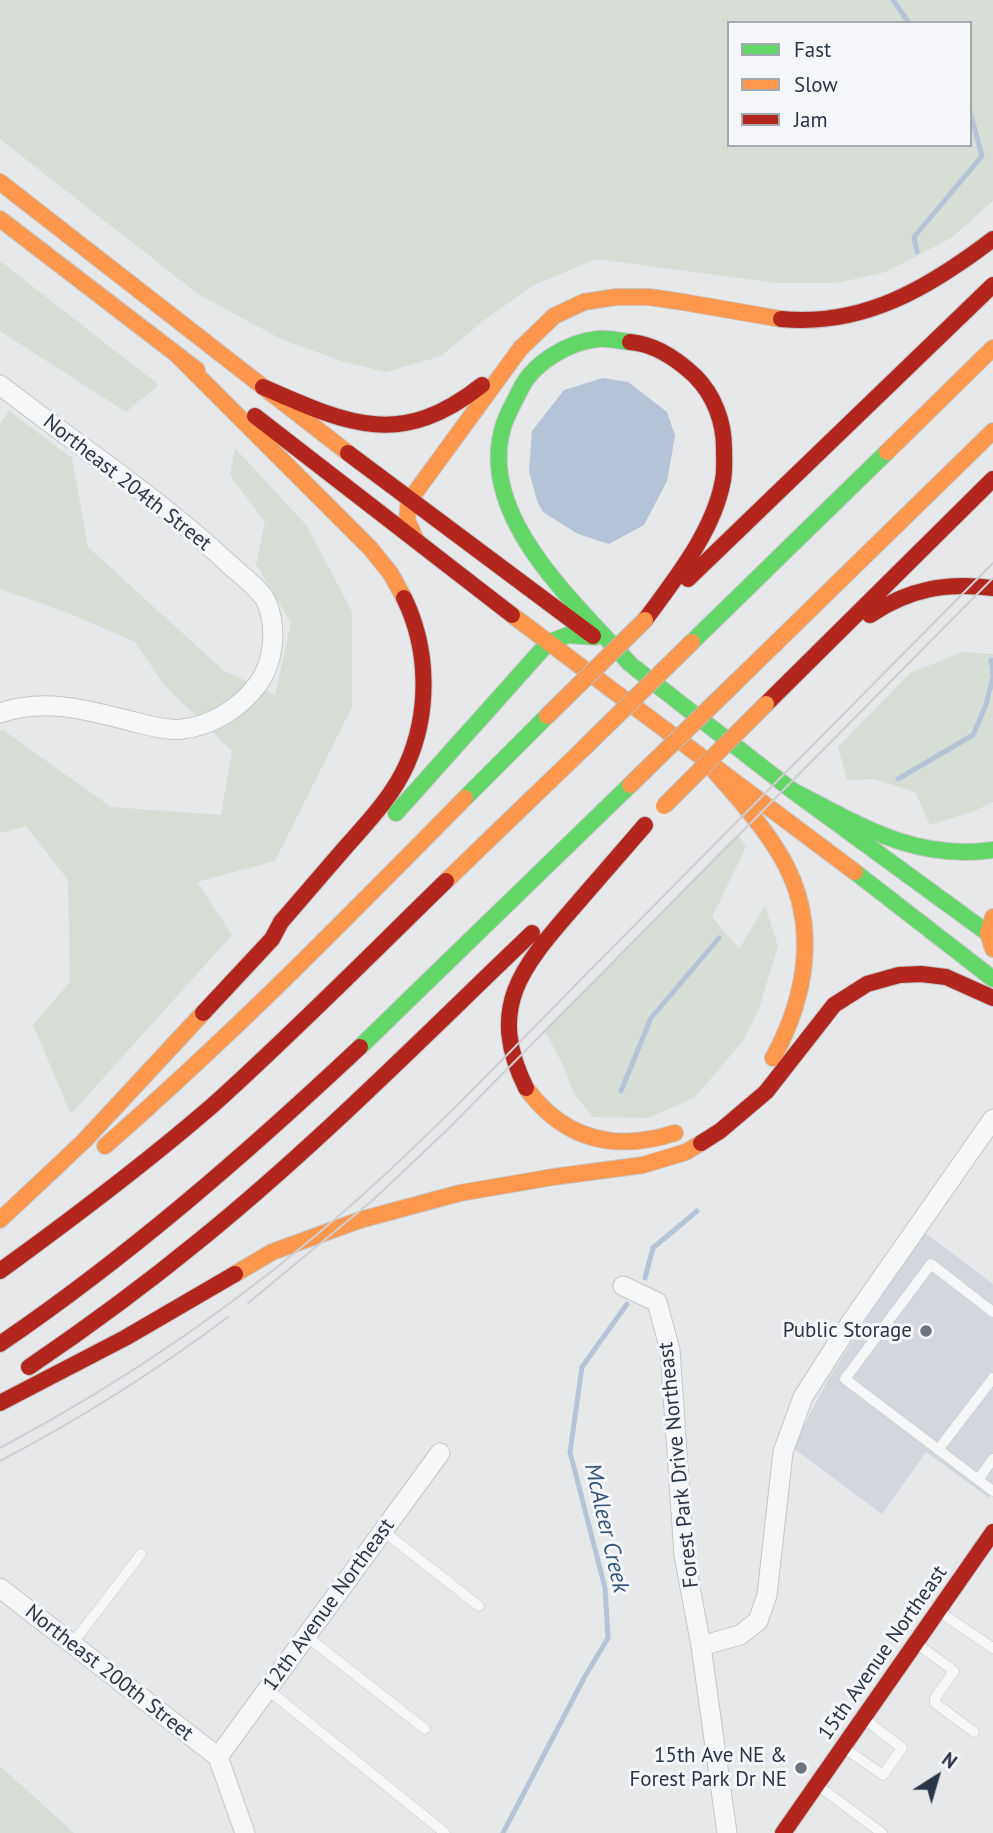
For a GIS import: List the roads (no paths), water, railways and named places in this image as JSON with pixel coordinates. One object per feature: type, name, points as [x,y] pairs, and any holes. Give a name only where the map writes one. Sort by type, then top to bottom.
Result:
[{"type":"main road","points":[[0,182],[409,502],[595,637],[793,791],[990,935]]},
{"type":"main road","points":[[0,219],[548,643],[894,901],[993,979]]},
{"type":"main road","points":[[951,271],[993,232]]},
{"type":"main road","points":[[415,540],[407,520],[409,502],[512,360],[536,331],[554,316],[574,306],[614,297],[664,300],[767,318],[815,320],[861,313],[920,291],[993,239]]},
{"type":"main road","points":[[0,1221],[91,1157],[169,1092],[235,1030],[547,716],[993,285]]},
{"type":"main road","points":[[630,664],[556,580],[519,532],[511,517],[501,485],[501,434],[516,394],[546,359],[570,345],[587,340],[631,339],[656,346],[677,357],[693,370],[710,391],[726,432],[724,478],[713,513],[673,581],[645,620]]},
{"type":"main road","points":[[0,1271],[91,1205],[211,1106],[267,1055],[993,348]]},
{"type":"main road","points":[[0,1221],[84,1141],[272,939],[281,922],[380,805],[407,764],[419,726],[422,702],[421,657],[407,605],[395,581],[378,557],[178,356]]},
{"type":"main road","points":[[263,387],[327,412],[365,423],[391,426],[414,423],[439,413],[477,389],[512,360]]},
{"type":"main road","points":[[0,1343],[108,1269],[250,1149],[445,967],[993,431]]},
{"type":"main road","points":[[0,1387],[151,1280],[276,1175],[645,825],[993,479]]},
{"type":"main road","points":[[811,659],[879,609],[903,595],[937,585],[967,583],[993,588]]},
{"type":"main road","points":[[272,939],[291,930],[548,643],[568,635],[595,637]]},
{"type":"main road","points":[[711,767],[766,834],[785,864],[802,914],[806,954],[799,1001],[781,1046],[747,1089],[711,1117]]},
{"type":"main road","points":[[793,791],[911,846],[962,855],[993,850]]},
{"type":"main road","points":[[645,825],[541,946],[521,974],[510,1009],[509,1040],[517,1070],[536,1101],[561,1124],[578,1133],[605,1141],[632,1142],[687,1129]]},
{"type":"main road","points":[[894,901],[940,924],[993,966]]},
{"type":"main road","points":[[993,917],[989,944],[993,949]]},
{"type":"main road","points":[[0,1403],[125,1338],[272,1252],[335,1229],[460,1193],[643,1165],[687,1153],[720,1131],[766,1092],[834,1005],[867,984],[899,975],[921,974],[946,977],[993,998]]},
{"type":"main road","name":"15th Avenue Northeast","points":[[783,1833],[993,1532]]},
{"type":"street","name":"Northeast 204th Street","points":[[0,713],[44,704],[67,706],[146,725],[180,730],[205,724],[226,714],[249,696],[265,674],[272,649],[272,621],[266,601],[251,584],[189,526],[1,388]]},
{"type":"street","points":[[702,1646],[740,1635],[758,1621],[767,1595],[783,1452],[803,1397],[852,1322],[992,1124]]},
{"type":"street","name":"Forest Park Drive Northeast","points":[[623,1286],[657,1302],[670,1350],[684,1555],[702,1646],[727,1833]]},
{"type":"street","name":"12th Avenue Northeast","points":[[218,1757],[440,1453]]},
{"type":"street","name":"Northeast 200th Street","points":[[0,1588],[218,1757]]},
{"type":"street","points":[[218,1757],[246,1833]]},
{"type":"lane","points":[[993,1312],[931,1264],[845,1379],[993,1491]]},
{"type":"lane","points":[[938,1450],[993,1378]]},
{"type":"lane","points":[[978,1480],[993,1459]]},
{"type":"lane","points":[[383,1531],[479,1606]]},
{"type":"lane","points":[[72,1644],[141,1553]]},
{"type":"lane","points":[[938,1611],[993,1648]]},
{"type":"lane","points":[[306,1636],[425,1729]]},
{"type":"lane","points":[[915,1643],[954,1671],[934,1698],[935,1703],[974,1732]]},
{"type":"lane","points":[[267,1689],[445,1833]]},
{"type":"lane","points":[[843,1747],[883,1776],[902,1748],[863,1718]]},
{"type":"lane","points":[[817,1784],[882,1833]]},
{"type":"water","points":[[603,378],[628,382],[667,412],[675,436],[667,481],[644,525],[609,544],[578,534],[543,512],[537,501],[529,471],[532,431],[564,390]]},
{"type":"waterway","name":"McAleer Creek","points":[[893,0],[908,21]]},
{"type":"waterway","name":"McAleer Creek","points":[[917,252],[914,237],[982,156],[972,119]]},
{"type":"waterway","name":"McAleer Creek","points":[[991,660],[993,674]]},
{"type":"waterway","name":"McAleer Creek","points":[[898,779],[973,735],[986,705],[993,677]]},
{"type":"waterway","name":"McAleer Creek","points":[[621,1091],[651,1018],[719,938]]},
{"type":"waterway","name":"McAleer Creek","points":[[645,1278],[653,1248],[697,1211]]},
{"type":"waterway","name":"McAleer Creek","points":[[503,1833],[584,1678],[608,1638],[605,1588],[570,1452],[582,1367],[627,1304]]},
{"type":"tram line","points":[[0,1448],[95,1394],[186,1334],[274,1270],[357,1200],[483,1079],[993,563]]},
{"type":"tram line","points":[[248,1303],[373,1200],[446,1131],[993,578]]},
{"type":"tram line","points":[[0,1461],[117,1394],[228,1317]]},
{"type":"place","name":"Public Storage","points":[[926,1331]]},
{"type":"place","name":"15th Ave NE & Forest Park Dr NE","points":[[801,1768]]}]
